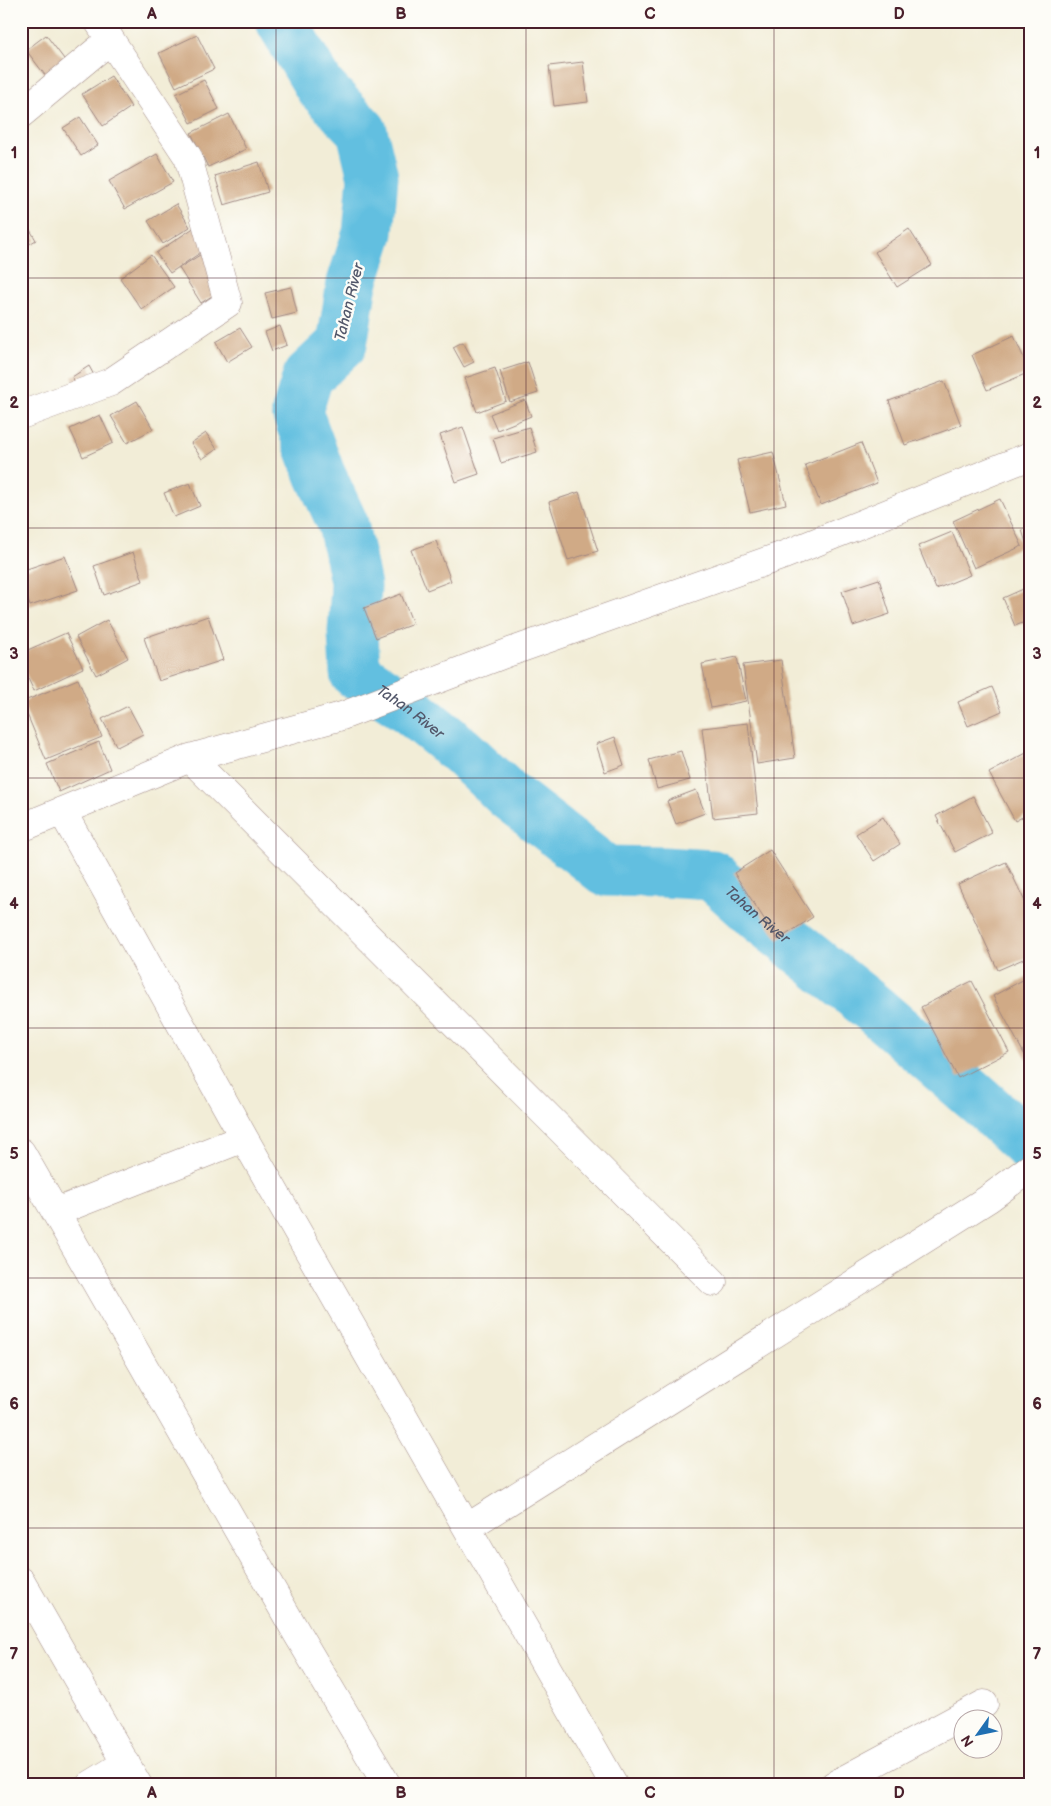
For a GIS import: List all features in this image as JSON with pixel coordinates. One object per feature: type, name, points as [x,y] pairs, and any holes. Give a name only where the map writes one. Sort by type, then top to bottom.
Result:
[{"type":"street","points":[[21,114],[104,31],[188,157],[228,303],[111,382],[21,415]]},
{"type":"street","points":[[21,828],[190,758],[342,716],[510,652],[784,555],[1030,456]]},
{"type":"street","points":[[190,758],[713,1282]]},
{"type":"street","points":[[62,811],[244,1138],[614,1785]]},
{"type":"street","points":[[56,1212],[244,1138]]},
{"type":"street","points":[[21,1152],[293,1626],[387,1785]]},
{"type":"street","points":[[468,1527],[988,1200],[1030,1168]]},
{"type":"street","points":[[21,1581],[132,1774],[90,1785]]},
{"type":"street","points":[[834,1785],[984,1704]]},
{"type":"building","points":[[46,35],[67,63],[48,79],[26,50]]},
{"type":"building","points":[[197,35],[214,69],[176,87],[159,53]]},
{"type":"building","points":[[583,62],[588,102],[554,106],[549,66]]},
{"type":"building","points":[[111,76],[131,107],[103,126],[82,94]]},
{"type":"building","points":[[204,80],[219,109],[191,123],[176,94]]},
{"type":"building","points":[[229,114],[246,149],[208,167],[191,133]]},
{"type":"building","points":[[80,117],[98,145],[81,156],[63,128]]},
{"type":"building","points":[[157,154],[173,182],[125,209],[109,181]]},
{"type":"building","points":[[259,162],[268,192],[224,205],[215,176]]},
{"type":"building","points":[[176,204],[190,227],[163,244],[148,221]]},
{"type":"building","points":[[23,218],[36,240],[21,249],[21,219]]},
{"type":"building","points":[[195,227],[209,247],[170,273],[156,253]]},
{"type":"building","points":[[909,229],[932,265],[897,287],[875,252]]},
{"type":"building","points":[[208,250],[229,285],[201,303],[179,268]]},
{"type":"building","points":[[151,255],[174,287],[142,310],[120,278]]},
{"type":"building","points":[[291,287],[297,313],[272,319],[265,293]]},
{"type":"building","points":[[280,326],[287,345],[272,351],[265,332]]},
{"type":"building","points":[[240,328],[252,347],[227,362],[216,342]]},
{"type":"building","points":[[1014,336],[1030,372],[987,390],[972,355]]},
{"type":"building","points":[[463,342],[474,362],[464,367],[453,347]]},
{"type":"building","points":[[528,362],[538,393],[510,402],[500,371]]},
{"type":"building","points":[[89,366],[95,377],[78,388],[72,377]]},
{"type":"building","points":[[495,368],[506,401],[477,412],[465,378]]},
{"type":"building","points":[[944,381],[961,425],[905,445],[889,401]]},
{"type":"building","points":[[525,400],[531,416],[497,430],[490,414]]},
{"type":"building","points":[[137,401],[153,429],[127,443],[111,416]]},
{"type":"building","points":[[100,415],[113,443],[83,457],[70,429]]},
{"type":"building","points":[[463,427],[479,474],[456,482],[440,435]]},
{"type":"building","points":[[529,427],[537,452],[501,463],[493,438]]},
{"type":"building","points":[[206,433],[217,449],[202,459],[191,443]]},
{"type":"building","points":[[861,443],[877,483],[821,505],[805,465]]},
{"type":"building","points":[[773,452],[786,504],[750,512],[737,460]]},
{"type":"building","points":[[190,483],[200,506],[174,517],[164,493]]},
{"type":"building","points":[[579,492],[598,551],[568,560],[549,502]]},
{"type":"building","points":[[1000,499],[1022,546],[974,568],[953,521]]},
{"type":"building","points":[[1030,527],[1030,545],[1027,546],[1022,530]]},
{"type":"building","points":[[952,532],[970,575],[936,589],[918,546]]},
{"type":"building","points":[[436,541],[451,581],[427,590],[411,550]]},
{"type":"building","points":[[133,552],[143,581],[104,595],[94,566]]},
{"type":"building","points":[[65,556],[78,590],[30,606],[21,580],[21,571]]},
{"type":"building","points":[[879,579],[890,614],[853,626],[842,591]]},
{"type":"building","points":[[1030,586],[1030,620],[1015,626],[1003,598]]},
{"type":"building","points":[[401,594],[413,624],[376,638],[364,608]]},
{"type":"building","points":[[208,616],[223,660],[159,681],[144,638]]},
{"type":"building","points":[[107,620],[128,658],[96,675],[76,637]]},
{"type":"building","points":[[66,633],[83,668],[34,691],[21,664],[21,653]]},
{"type":"building","points":[[737,657],[746,701],[711,708],[702,664]]},
{"type":"building","points":[[781,660],[795,758],[757,764],[743,665]]},
{"type":"building","points":[[78,679],[102,737],[46,760],[22,702]]},
{"type":"building","points":[[992,687],[1002,711],[968,726],[958,702]]},
{"type":"building","points":[[128,706],[143,734],[117,747],[102,719]]},
{"type":"building","points":[[748,723],[758,813],[713,818],[702,728]]},
{"type":"building","points":[[615,737],[624,765],[605,772],[596,744]]},
{"type":"building","points":[[99,742],[110,769],[59,792],[47,764]]},
{"type":"building","points":[[681,751],[690,780],[657,789],[649,760]]},
{"type":"building","points":[[1030,751],[1030,813],[1015,821],[989,773]]},
{"type":"building","points":[[696,790],[705,813],[676,824],[667,801]]},
{"type":"building","points":[[973,796],[992,833],[955,852],[936,816]]},
{"type":"building","points":[[883,817],[900,844],[874,861],[856,834]]},
{"type":"building","points":[[770,850],[813,917],[778,940],[734,873]]},
{"type":"building","points":[[1006,862],[1030,912],[1030,956],[998,970],[958,884]]},
{"type":"building","points":[[1030,976],[1030,1065],[993,996]]},
{"type":"building","points":[[972,981],[1009,1052],[958,1078],[921,1007]]},
{"type":"waterway","name":"Tahan River","points":[[281,21],[320,87],[362,131],[373,177],[368,233],[352,283],[342,344],[308,376],[297,412],[320,474],[343,524],[356,586],[353,632],[355,673],[409,709],[460,750],[508,795],[606,871],[712,875],[760,918],[874,1009],[1030,1147]]}]
